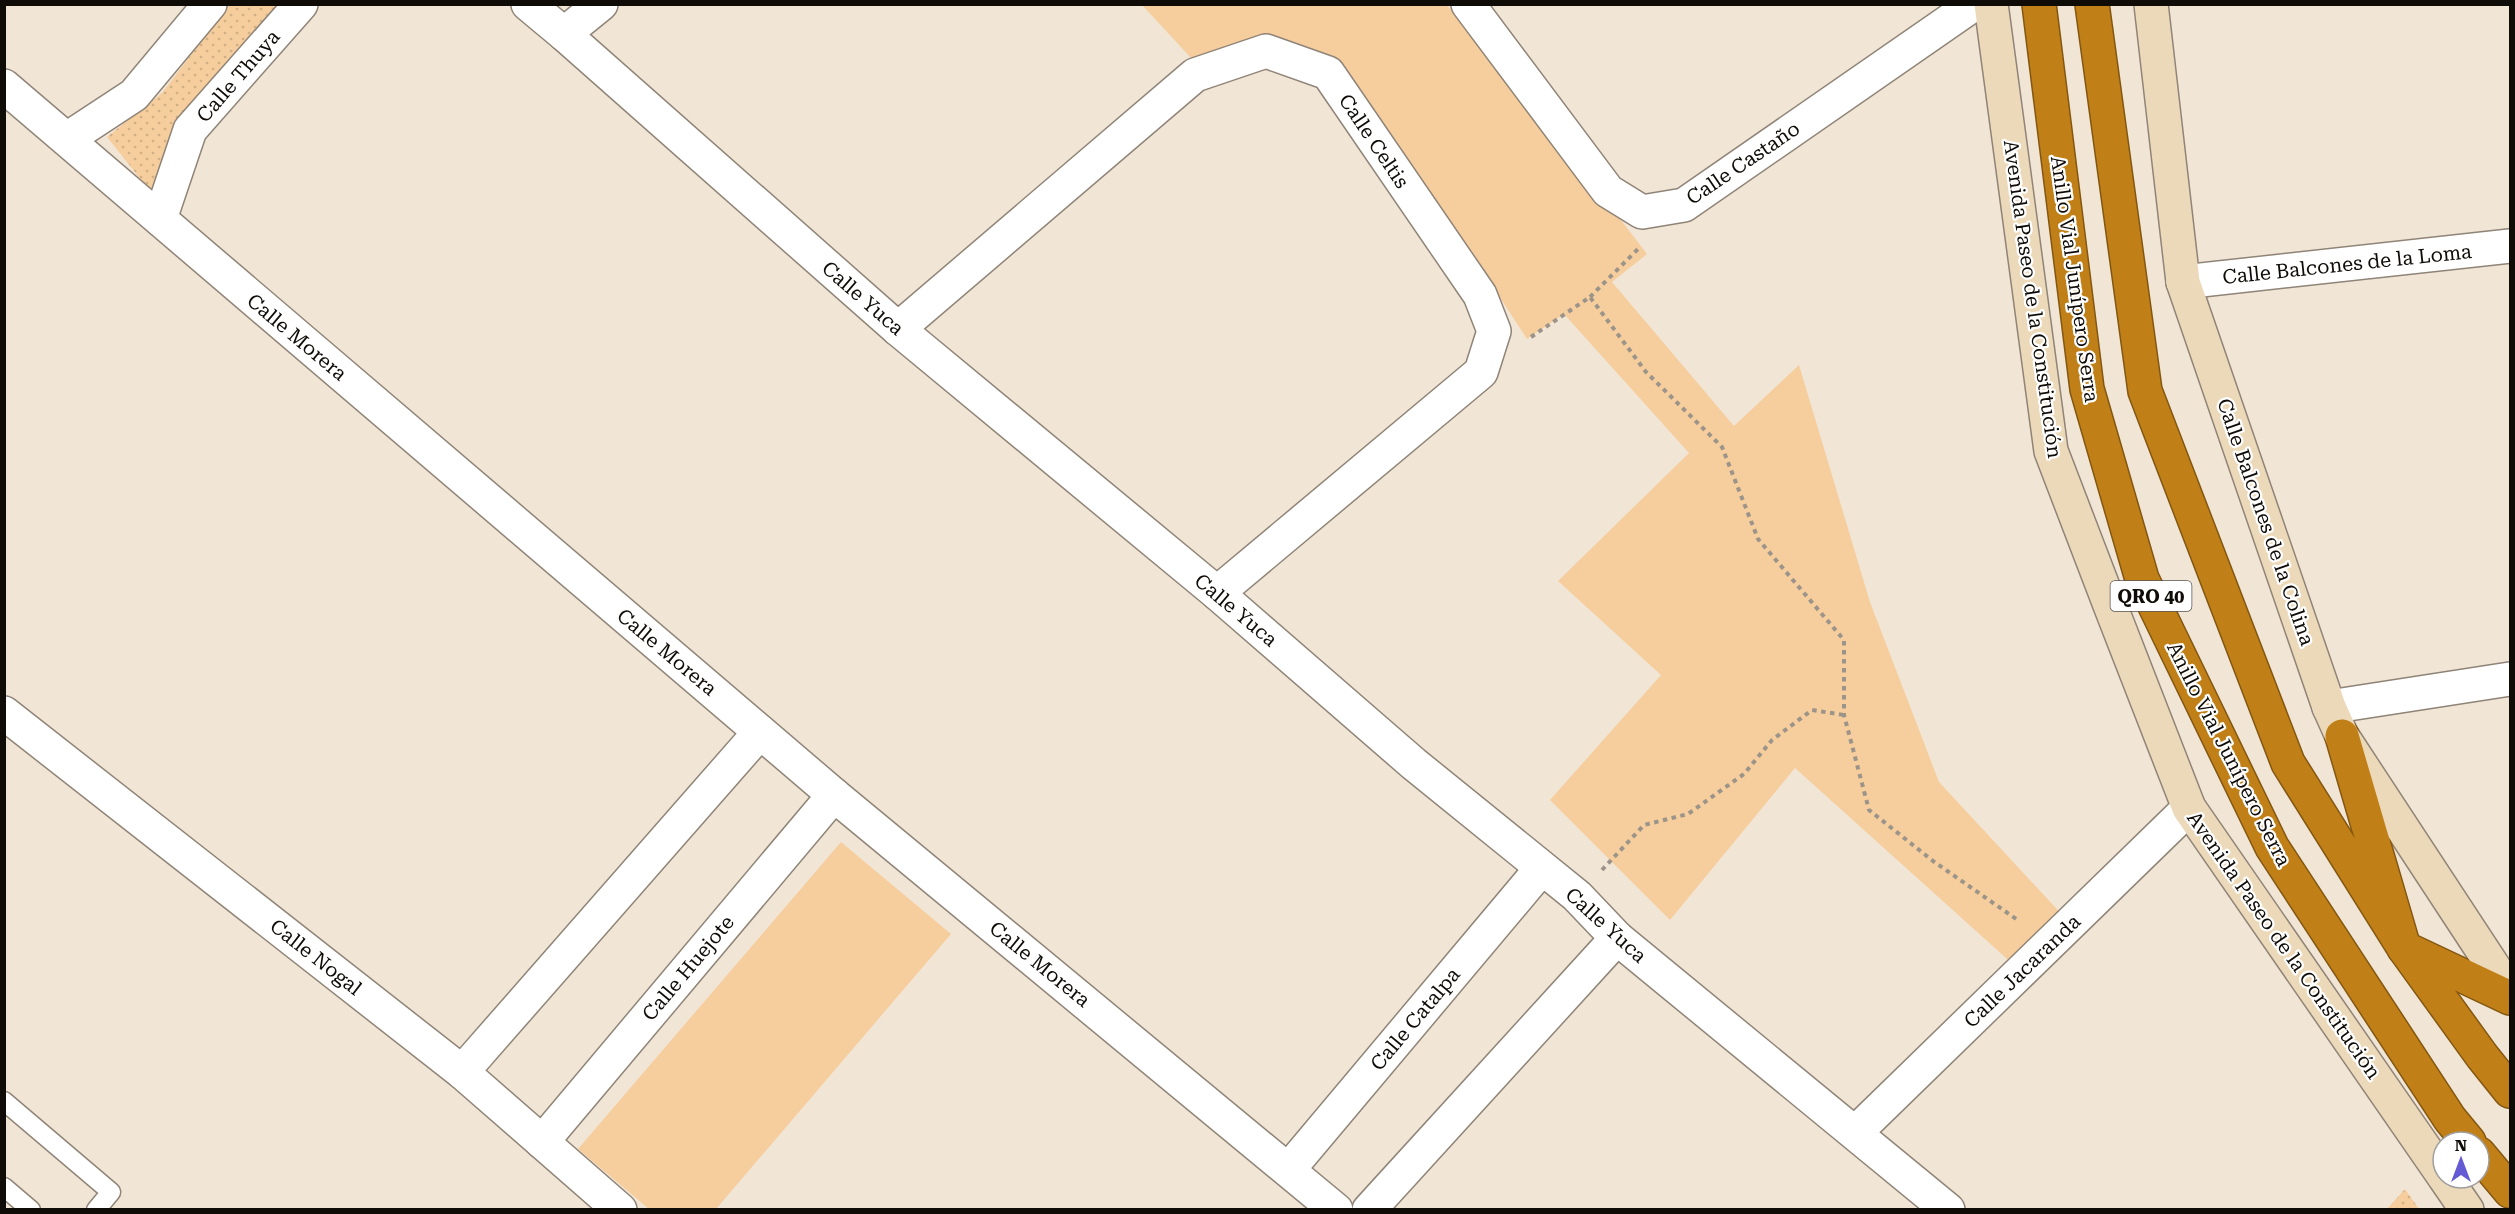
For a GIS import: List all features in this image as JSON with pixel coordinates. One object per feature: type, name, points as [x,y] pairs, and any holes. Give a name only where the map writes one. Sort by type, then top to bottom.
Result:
[{"type":"highway","name":"Anillo Vial Junípero Serra","points":[[2039,4],[2087,388],[2142,579],[2272,847],[2459,1130]]},
{"type":"highway","name":"QRO 40","points":[[2096,11],[2145,391],[2288,763],[2404,948],[2482,1056],[2511,1091]]},
{"type":"highway","points":[[2342,736],[2404,948],[2511,998]]},
{"type":"highway","points":[[2491,1168],[2511,1191]]},
{"type":"street","points":[[67,139],[134,95],[210,4]]},
{"type":"street","name":"Calle Thuya","points":[[160,219],[190,130],[301,4]]},
{"type":"street","name":"Calle Yuca","points":[[528,4],[898,329],[1217,593],[1414,764],[1577,896],[1617,939],[1948,1209]]},
{"type":"street","points":[[564,34],[601,4]]},
{"type":"street","name":"Calle Castaño","points":[[1468,4],[1608,191],[1642,212],[1684,205],[1974,4]]},
{"type":"street","name":"Avenida Paseo de la Constitución","points":[[1991,4],[2051,451],[2189,808],[2431,1158]]},
{"type":"street","name":"Calle Balcones de la Colina","points":[[2151,4],[2183,282],[2329,707],[2342,736],[2511,992]]},
{"type":"street","name":"Calle Celtis","points":[[898,329],[1195,75],[1266,51],[1328,73],[1480,295],[1494,331],[1481,372],[1217,593]]},
{"type":"street","name":"Calle Morera","points":[[4,86],[834,795],[1336,1209]]},
{"type":"street","name":"Calle Balcones de la Loma","points":[[2183,282],[2511,246]]},
{"type":"street","points":[[2329,707],[2511,679]]},
{"type":"street","name":"Calle Nogal","points":[[4,713],[462,1072],[620,1209]]},
{"type":"street","points":[[462,1072],[760,732]]},
{"type":"street","name":"Calle Huejote","points":[[542,1142],[834,795]]},
{"type":"street","name":"Calle Jacaranda","points":[[1855,1133],[2189,808]]},
{"type":"street","name":"Calle Catalpa","points":[[1289,1168],[1541,869]]},
{"type":"street","points":[[1369,1209],[1617,939]]},
{"type":"street","name":"Avenida Paseo de la Constitución","points":[[2453,1190],[2467,1209]]},
{"type":"lane","points":[[4,1101],[111,1192],[96,1209]]},
{"type":"lane","points":[[4,1187],[31,1209]]},
{"type":"path","points":[[1530,338],[1590,297],[1646,372],[1722,447],[1758,539],[1844,640],[1844,715],[1869,810],[1933,861],[2051,943]]},
{"type":"path","points":[[1577,896],[1644,825],[1688,814],[1744,774],[1772,740],[1812,710],[1844,715]]},
{"type":"shaded area","points":[[229,5],[280,5],[173,125],[154,196],[107,137],[162,93]]},
{"type":"shaded area","points":[[1142,5],[1447,5],[1594,185],[1647,254],[1612,282],[1734,426],[1799,365],[1870,602],[1939,782],[2067,920],[2016,967],[1795,768],[1670,920],[1550,800],[1661,675],[1558,581],[1689,453],[1564,314],[1527,339],[1484,273],[1330,69],[1192,59]]},
{"type":"shaded area","points":[[841,842],[951,934],[716,1209],[649,1209],[578,1149]]},
{"type":"shaded area","points":[[2405,1189],[2419,1209],[2387,1209]]}]
